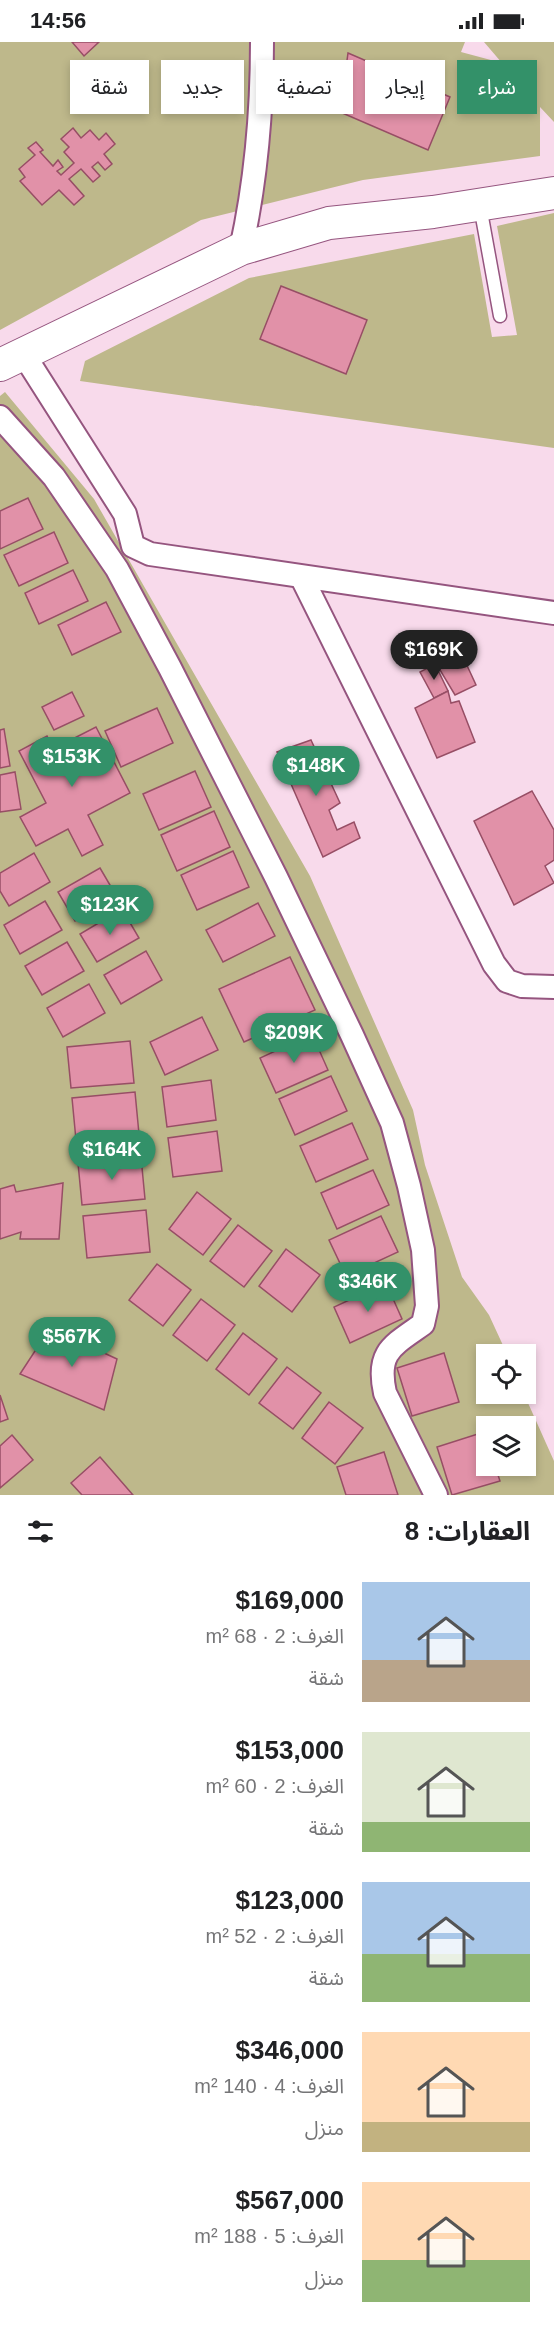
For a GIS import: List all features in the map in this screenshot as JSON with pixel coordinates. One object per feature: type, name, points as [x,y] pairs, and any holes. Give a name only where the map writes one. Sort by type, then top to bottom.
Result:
[{"type":"street","points":[[241,249],[249,214],[256,154],[262,78],[261,42]]},
{"type":"street","points":[[554,193],[480,206],[382,219],[329,223],[241,249],[12,360],[125,514],[133,546],[150,554],[554,613]]},
{"type":"street","points":[[0,417],[54,477],[117,569],[170,668],[276,878],[392,1123],[423,1250],[427,1306],[423,1324],[386,1353],[381,1375],[385,1393],[436,1495]]},
{"type":"street","points":[[302,578],[494,964],[507,981],[522,986],[554,987]]},
{"type":"lane","points":[[480,206],[500,316]]},
{"type":"shaded area","points":[[0,42],[465,42],[461,52],[491,60],[457,60],[457,114],[537,114],[537,60],[499,60],[484,42],[554,42],[554,122],[540,107],[540,156],[363,180],[201,220],[0,330]]},
{"type":"shaded area","points":[[554,213],[554,448],[80,381],[85,361],[249,278],[474,234],[492,337],[517,335],[497,226]]},
{"type":"shaded area","points":[[5,392],[94,499],[310,876],[413,1110],[425,1165],[462,1277],[489,1315],[502,1344],[476,1344],[476,1404],[528,1404],[534,1416],[476,1416],[476,1476],[536,1476],[536,1421],[554,1461],[554,1495],[0,1495],[0,396]]},
{"type":"building","points":[[72,42],[99,42],[84,56]]},
{"type":"building","points":[[348,53],[365,60],[365,114],[443,114],[428,150],[345,114],[353,114],[353,60],[347,60]]},
{"type":"building","points":[[445,95],[450,97],[445,109]]},
{"type":"building","points":[[73,128],[81,138],[90,130],[99,140],[106,133],[115,144],[104,154],[112,164],[105,170],[98,162],[92,167],[100,176],[93,182],[81,169],[69,179],[84,196],[74,205],[59,190],[42,205],[20,181],[25,177],[19,169],[35,155],[28,148],[36,142],[43,150],[40,152],[53,166],[58,160],[63,167],[57,171],[61,175],[74,163],[64,152],[69,147],[61,139]]},
{"type":"building","points":[[281,286],[367,320],[346,374],[260,339]]},
{"type":"building","points":[[28,498],[43,529],[0,549],[0,511]]},
{"type":"building","points":[[54,532],[68,563],[19,586],[4,555]]},
{"type":"building","points":[[73,570],[88,601],[39,624],[25,593]]},
{"type":"building","points":[[106,602],[121,632],[72,655],[58,625]]},
{"type":"building","points":[[458,646],[476,685],[455,695],[431,655]]},
{"type":"building","points":[[435,664],[448,691],[434,698],[420,672]]},
{"type":"building","points":[[448,691],[451,703],[459,701],[475,742],[437,758],[415,708]]},
{"type":"building","points":[[72,692],[84,716],[54,730],[42,707]]},
{"type":"building","points":[[157,708],[173,743],[121,767],[105,731]]},
{"type":"building","points":[[96,727],[130,793],[88,815],[103,845],[82,856],[68,829],[36,846],[20,817],[46,803],[19,751],[47,736],[53,749]]},
{"type":"building","points":[[4,729],[10,766],[0,768],[0,730]]},
{"type":"building","points":[[311,740],[340,803],[329,810],[337,830],[354,822],[360,838],[323,857],[277,752]]},
{"type":"building","points":[[195,771],[211,807],[159,830],[143,794]]},
{"type":"building","points":[[15,772],[21,809],[0,812],[0,775]]},
{"type":"building","points":[[532,791],[554,830],[554,860],[545,866],[554,883],[514,905],[474,821]]},
{"type":"building","points":[[214,811],[230,847],[177,871],[161,835]]},
{"type":"building","points":[[233,851],[249,887],[197,910],[181,875]]},
{"type":"building","points":[[34,853],[50,882],[9,906],[0,891],[0,873]]},
{"type":"building","points":[[100,868],[117,897],[75,921],[58,892]]},
{"type":"building","points":[[45,901],[62,930],[20,954],[4,925]]},
{"type":"building","points":[[258,903],[275,936],[223,962],[206,930]]},
{"type":"building","points":[[122,909],[139,938],[97,962],[80,934]]},
{"type":"building","points":[[67,942],[84,971],[42,995],[25,966]]},
{"type":"building","points":[[146,951],[162,980],[121,1004],[104,975]]},
{"type":"building","points":[[290,957],[315,1010],[244,1042],[219,989]]},
{"type":"building","points":[[89,984],[105,1013],[63,1037],[47,1008]]},
{"type":"building","points":[[202,1017],[218,1050],[165,1075],[150,1042]]},
{"type":"building","points":[[312,1034],[328,1070],[276,1093],[260,1058]]},
{"type":"building","points":[[130,1041],[134,1083],[71,1088],[67,1047]]},
{"type":"building","points":[[331,1076],[347,1111],[295,1135],[279,1099]]},
{"type":"building","points":[[211,1080],[216,1120],[167,1127],[162,1087]]},
{"type":"building","points":[[135,1092],[139,1134],[76,1140],[72,1098]]},
{"type":"building","points":[[352,1123],[368,1159],[316,1182],[300,1146]]},
{"type":"building","points":[[217,1131],[222,1171],[173,1177],[168,1138]]},
{"type":"building","points":[[141,1157],[145,1199],[82,1205],[78,1163]]},
{"type":"building","points":[[373,1170],[389,1205],[337,1229],[321,1193]]},
{"type":"building","points":[[63,1183],[59,1239],[20,1239],[21,1232],[0,1239],[0,1189],[14,1185],[16,1192]]},
{"type":"building","points":[[197,1192],[231,1219],[203,1255],[169,1229]]},
{"type":"building","points":[[146,1210],[150,1252],[87,1258],[83,1216]]},
{"type":"building","points":[[381,1216],[398,1252],[346,1276],[329,1240]]},
{"type":"building","points":[[238,1225],[272,1251],[244,1287],[210,1261]]},
{"type":"building","points":[[286,1249],[320,1275],[292,1312],[259,1286]]},
{"type":"building","points":[[157,1264],[191,1290],[163,1326],[129,1300]]},
{"type":"building","points":[[386,1283],[402,1319],[350,1343],[334,1307]]},
{"type":"building","points":[[201,1299],[235,1325],[207,1361],[173,1335]]},
{"type":"building","points":[[50,1328],[117,1359],[104,1410],[20,1374]]},
{"type":"building","points":[[243,1333],[277,1359],[249,1395],[216,1369]]},
{"type":"building","points":[[444,1353],[459,1402],[412,1416],[397,1368]]},
{"type":"building","points":[[287,1367],[321,1393],[293,1429],[259,1403]]},
{"type":"building","points":[[0,1395],[8,1419],[0,1422]]},
{"type":"building","points":[[329,1402],[363,1428],[335,1464],[302,1438]]},
{"type":"building","points":[[12,1435],[33,1460],[0,1488],[0,1446]]},
{"type":"building","points":[[476,1435],[476,1476],[498,1476],[500,1481],[452,1495],[437,1447]]},
{"type":"building","points":[[384,1452],[398,1495],[346,1495],[337,1467]]},
{"type":"building","points":[[100,1457],[133,1495],[82,1495],[71,1483]]}]
